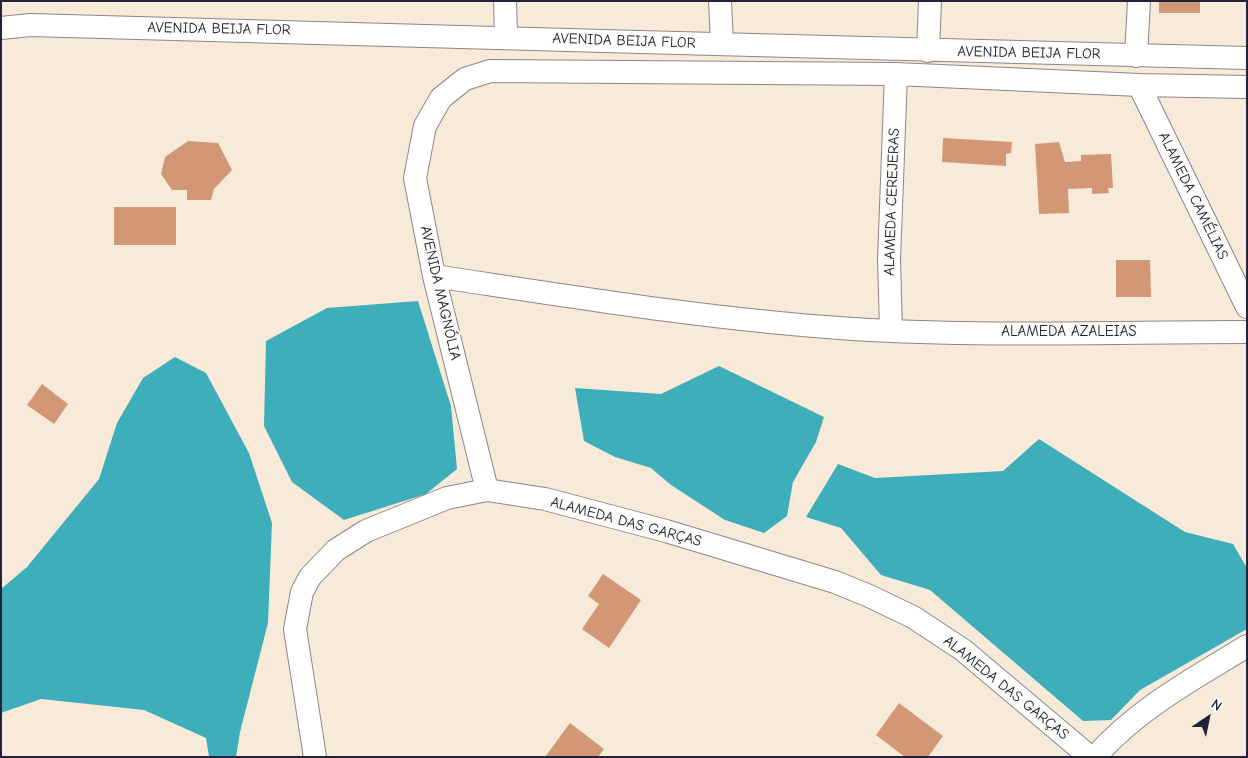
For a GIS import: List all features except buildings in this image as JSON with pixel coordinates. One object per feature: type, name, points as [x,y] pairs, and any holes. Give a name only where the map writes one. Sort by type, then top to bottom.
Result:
[{"type":"street","points":[[505,1],[506,36]]},
{"type":"street","points":[[720,1],[722,44]]},
{"type":"street","points":[[928,51],[930,1]]},
{"type":"street","points":[[1136,56],[1139,1]]},
{"type":"street","name":"AVENIDA BEIJA FLOR","points":[[1,28],[30,25],[506,36],[928,51],[1247,58]]},
{"type":"street","name":"AVENIDA BEIJA FLOR","points":[[441,98],[465,78],[490,71],[896,74],[1139,86],[1247,87]]},
{"type":"street","name":"ALAMEDA CEREJERAS","points":[[891,330],[889,260],[896,74]]},
{"type":"street","name":"ALAMEDA CAMÉLIAS","points":[[1139,86],[1247,307]]},
{"type":"street","name":"AVENIDA MAGNÓLIA","points":[[441,98],[425,126],[415,178],[434,276],[487,490]]},
{"type":"street","name":"ALAMEDA AZALEIAS","points":[[434,276],[743,321],[891,330],[1247,332]]},
{"type":"street","name":"ALAMEDA DAS GARÇAS","points":[[315,757],[296,629],[302,592],[310,577],[336,550],[366,531],[447,498],[487,490],[545,499],[666,531],[835,582],[867,596],[913,617],[963,650],[1090,757]]},
{"type":"street","points":[[1095,757],[1115,734],[1138,715],[1247,646]]},
{"type":"water","points":[[418,301],[451,406],[457,469],[426,494],[344,520],[292,482],[264,426],[266,341],[327,308]]},
{"type":"water","points":[[175,357],[206,373],[249,453],[272,523],[268,623],[240,732],[236,757],[209,757],[206,738],[144,710],[41,699],[1,713],[1,589],[27,567],[99,479],[117,423],[143,378]]},
{"type":"water","points":[[719,366],[824,417],[816,442],[793,482],[787,516],[764,533],[725,520],[671,485],[651,468],[615,457],[584,441],[575,388],[661,394]]},
{"type":"water","points":[[1039,439],[1185,532],[1233,544],[1247,568],[1247,629],[1140,690],[1111,720],[1083,721],[930,590],[881,575],[841,528],[806,517],[838,464],[875,478],[1003,471]]}]
